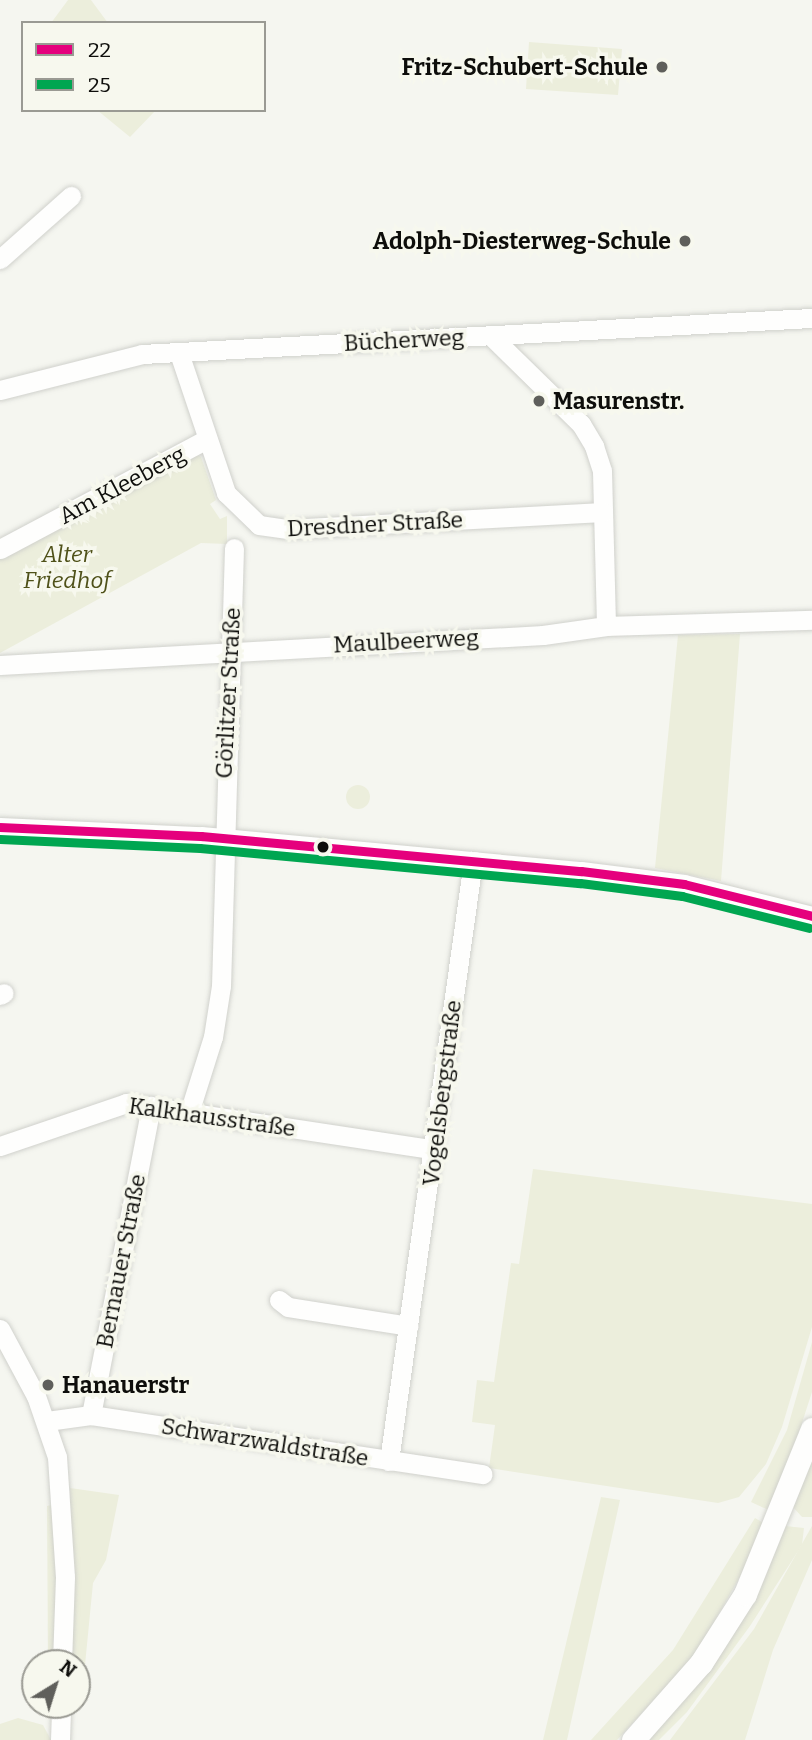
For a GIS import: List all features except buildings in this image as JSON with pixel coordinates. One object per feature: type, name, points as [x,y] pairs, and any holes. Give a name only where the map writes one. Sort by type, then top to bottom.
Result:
[{"type":"main road","points":[[633,1740],[701,1663],[745,1594],[792,1493],[812,1429]]},
{"type":"street","points":[[0,259],[71,197]]},
{"type":"street","name":"Bücherweg","points":[[0,390],[110,360],[179,353],[812,318]]},
{"type":"street","points":[[491,335],[586,432],[601,471],[607,626]]},
{"type":"street","name":"Dresdner Straße","points":[[179,353],[207,439],[232,503],[271,528],[603,512]]},
{"type":"street","name":"Am Kleeberg","points":[[0,549],[207,439]]},
{"type":"street","name":"Görlitzer Straße","points":[[223,838],[233,548]]},
{"type":"street","name":"Maulbeerweg","points":[[0,665],[230,650],[560,634],[607,626],[812,621]]},
{"type":"street","points":[[0,827],[223,838],[684,884],[812,916]]},
{"type":"street","points":[[189,1113],[219,999],[223,838]]},
{"type":"street","name":"Vogelsbergstraße","points":[[389,1461],[409,1326],[430,1149],[473,861]]},
{"type":"street","name":"Kalkhausstraße","points":[[0,1146],[105,1105],[151,1106],[430,1149]]},
{"type":"street","name":"Bernauer Straße","points":[[91,1415],[151,1106]]},
{"type":"street","points":[[279,1300],[288,1307],[409,1326]]},
{"type":"street","points":[[0,1329],[47,1421],[62,1503],[62,1649]]},
{"type":"street","name":"Schwarzwaldstraße","points":[[47,1421],[91,1415],[483,1474]]},
{"type":"street","points":[[60,1740],[61,1719]]},
{"type":"green space","points":[[68,0],[91,0],[107,21],[52,21]]},
{"type":"green space","points":[[529,42],[622,49],[618,95],[526,89]]},
{"type":"green space","points":[[99,112],[154,112],[130,137]]},
{"type":"green space","name":"Alter Friedhof","points":[[192,452],[201,457],[216,500],[210,504],[220,519],[227,516],[227,544],[201,543],[0,653],[0,555]]},
{"type":"green space","points":[[740,634],[721,881],[655,868],[678,635]]},
{"type":"green space","points":[[358,785],[367,788],[370,797],[367,806],[358,809],[349,806],[346,797],[349,788]]},
{"type":"green space","points":[[533,1169],[812,1204],[812,1327],[782,1427],[766,1464],[739,1497],[718,1503],[489,1468],[495,1425],[472,1422],[477,1380],[494,1382],[511,1263],[519,1264]]},
{"type":"green space","points":[[812,1342],[812,1392],[773,1512],[751,1502],[787,1430]]},
{"type":"green space","points":[[812,1454],[812,1517],[802,1517],[793,1507]]},
{"type":"green space","points":[[70,1488],[119,1495],[106,1560],[93,1583],[87,1649],[71,1649]]},
{"type":"green space","points":[[601,1497],[620,1500],[567,1740],[543,1740]]},
{"type":"green space","points":[[53,1505],[56,1578],[53,1649],[48,1649],[47,1506]]},
{"type":"green space","points":[[755,1518],[769,1526],[695,1655],[617,1740],[591,1740],[673,1650]]},
{"type":"green space","points":[[785,1526],[804,1528],[802,1545],[750,1626],[687,1712],[659,1740],[641,1740]]},
{"type":"green space","points":[[812,1526],[812,1560],[773,1650],[745,1740],[670,1740],[754,1629]]},
{"type":"green space","points":[[18,1718],[43,1725],[51,1740],[0,1740],[0,1724]]},
{"type":"transit line","name":"22","points":[[0,827],[201,836],[581,871],[684,884],[812,916]]},
{"type":"transit line","name":"25","points":[[0,839],[200,848],[580,883],[682,896],[809,928]]},
{"type":"place","name":"Fritz-Schubert-Schule","points":[[662,67]]},
{"type":"place","name":"Adolph-Diesterweg-Schule","points":[[685,241]]},
{"type":"place","name":"Masurenstr.","points":[[539,401]]},
{"type":"place","name":"Hanauerstr","points":[[48,1385]]}]
